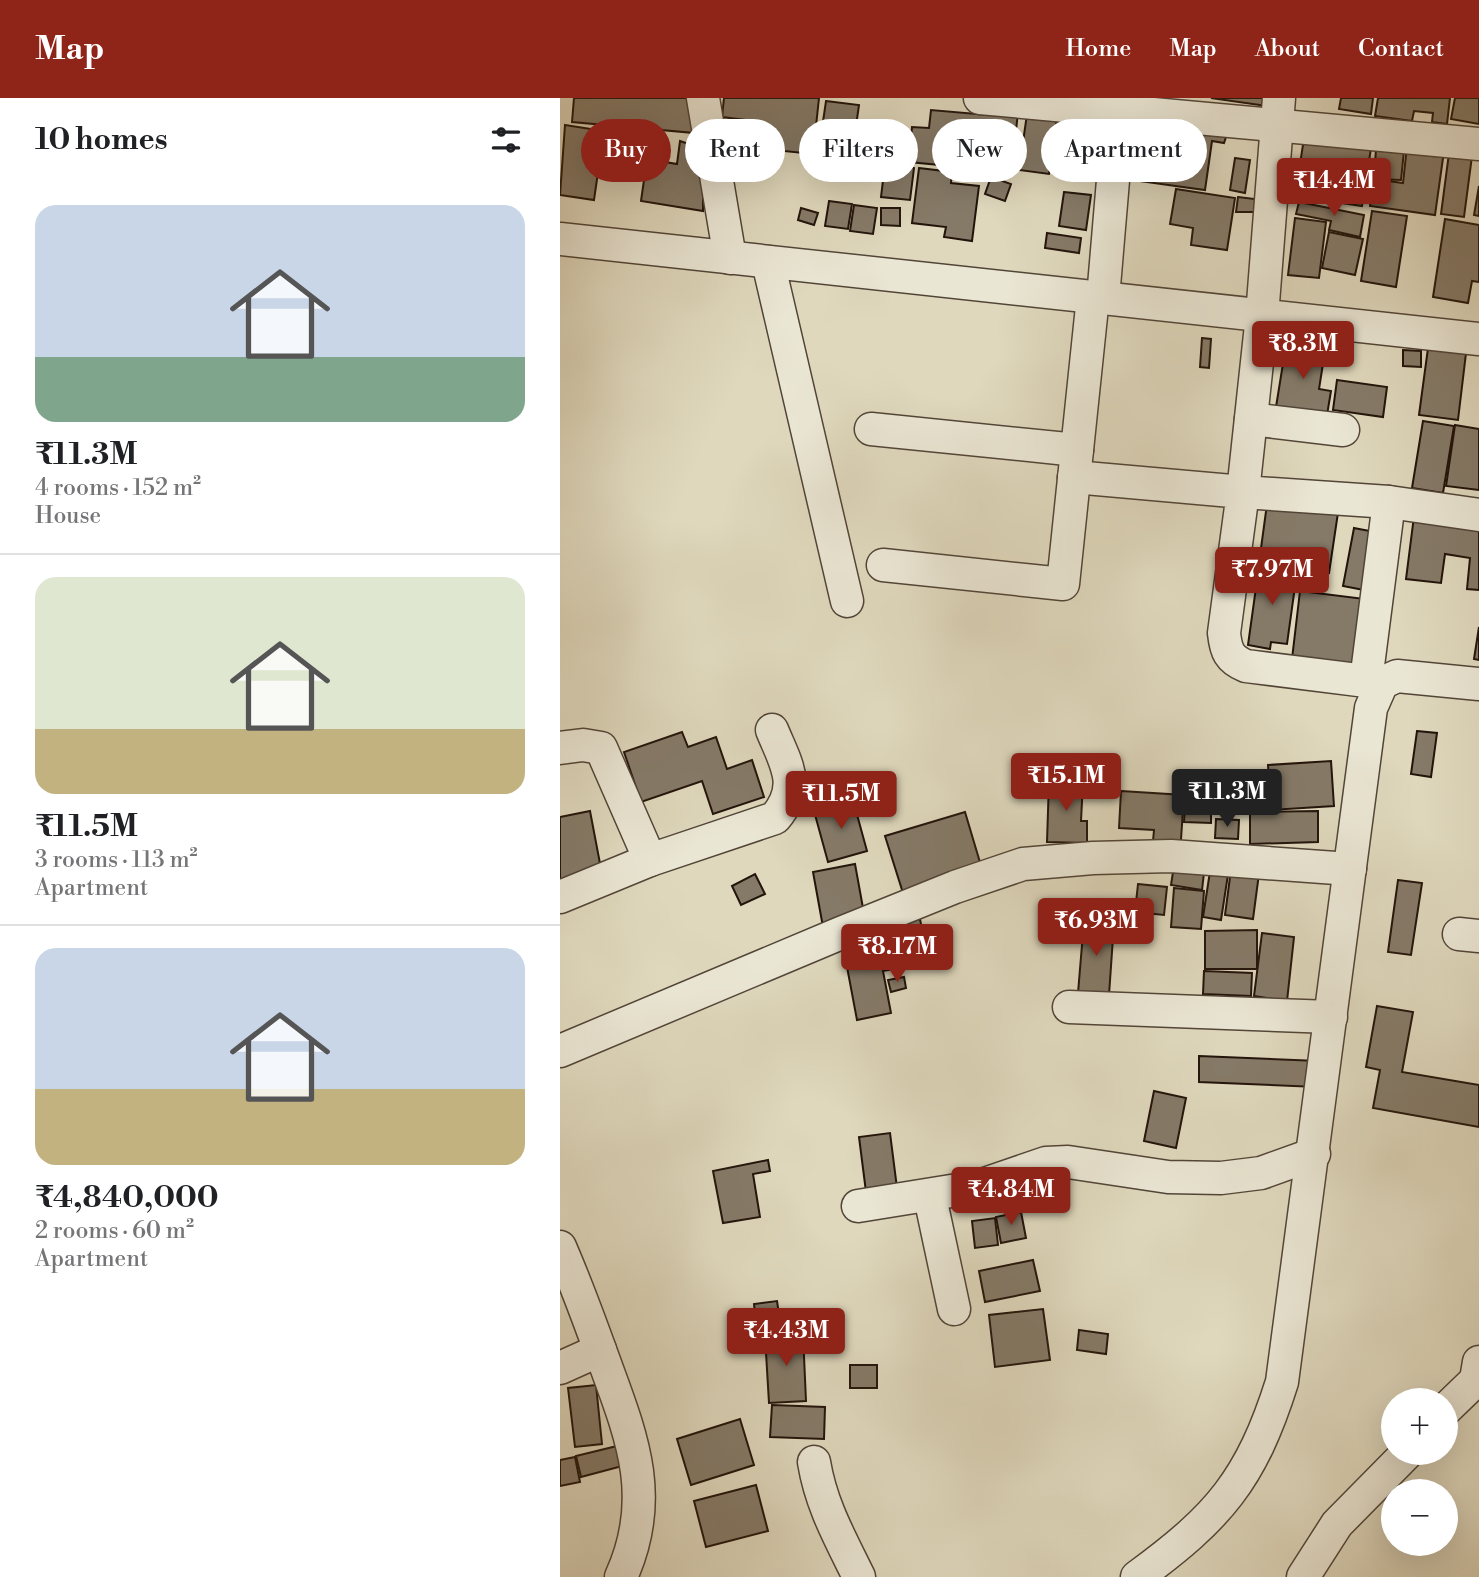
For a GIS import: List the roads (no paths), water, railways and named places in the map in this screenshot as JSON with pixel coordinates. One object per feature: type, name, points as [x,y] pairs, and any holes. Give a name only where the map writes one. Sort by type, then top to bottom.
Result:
[{"type":"street","points":[[703,98],[730,258]]},
{"type":"street","points":[[980,98],[1277,111],[1479,144]]},
{"type":"street","points":[[883,565],[1063,584],[1075,464],[1098,298],[1120,105]]},
{"type":"street","points":[[1277,111],[1262,316],[1224,633],[1226,650],[1233,661],[1246,666],[1374,682],[1397,676],[1479,684]]},
{"type":"street","points":[[560,239],[1479,339]]},
{"type":"street","points":[[768,262],[847,601]]},
{"type":"street","points":[[1251,419],[1343,430]]},
{"type":"street","points":[[871,429],[1243,492],[1389,502],[1479,516]]},
{"type":"street","points":[[1137,1577],[1178,1547],[1212,1516],[1244,1474],[1267,1429],[1282,1382],[1371,708],[1389,502]]},
{"type":"street","points":[[560,897],[650,860],[775,818],[786,805],[790,774],[772,730]]},
{"type":"street","points":[[560,748],[583,745],[601,748],[650,860]]},
{"type":"street","points":[[560,1051],[979,879],[1023,864],[1093,858],[1171,856],[1350,869]]},
{"type":"street","points":[[1069,1007],[1331,1017]]},
{"type":"street","points":[[858,1206],[929,1197],[1046,1163],[1068,1162],[1168,1177],[1220,1178],[1261,1173],[1314,1154]]},
{"type":"street","points":[[929,1197],[954,1309]]},
{"type":"street","points":[[560,1247],[637,1454],[638,1509],[629,1560],[621,1577]]},
{"type":"street","points":[[560,1368],[600,1350]]},
{"type":"street","points":[[1458,1397],[1476,1380],[1479,1362]]},
{"type":"street","points":[[814,1462],[818,1490],[826,1512],[859,1577]]},
{"type":"street","points":[[1304,1577],[1337,1524],[1395,1465]]}]
